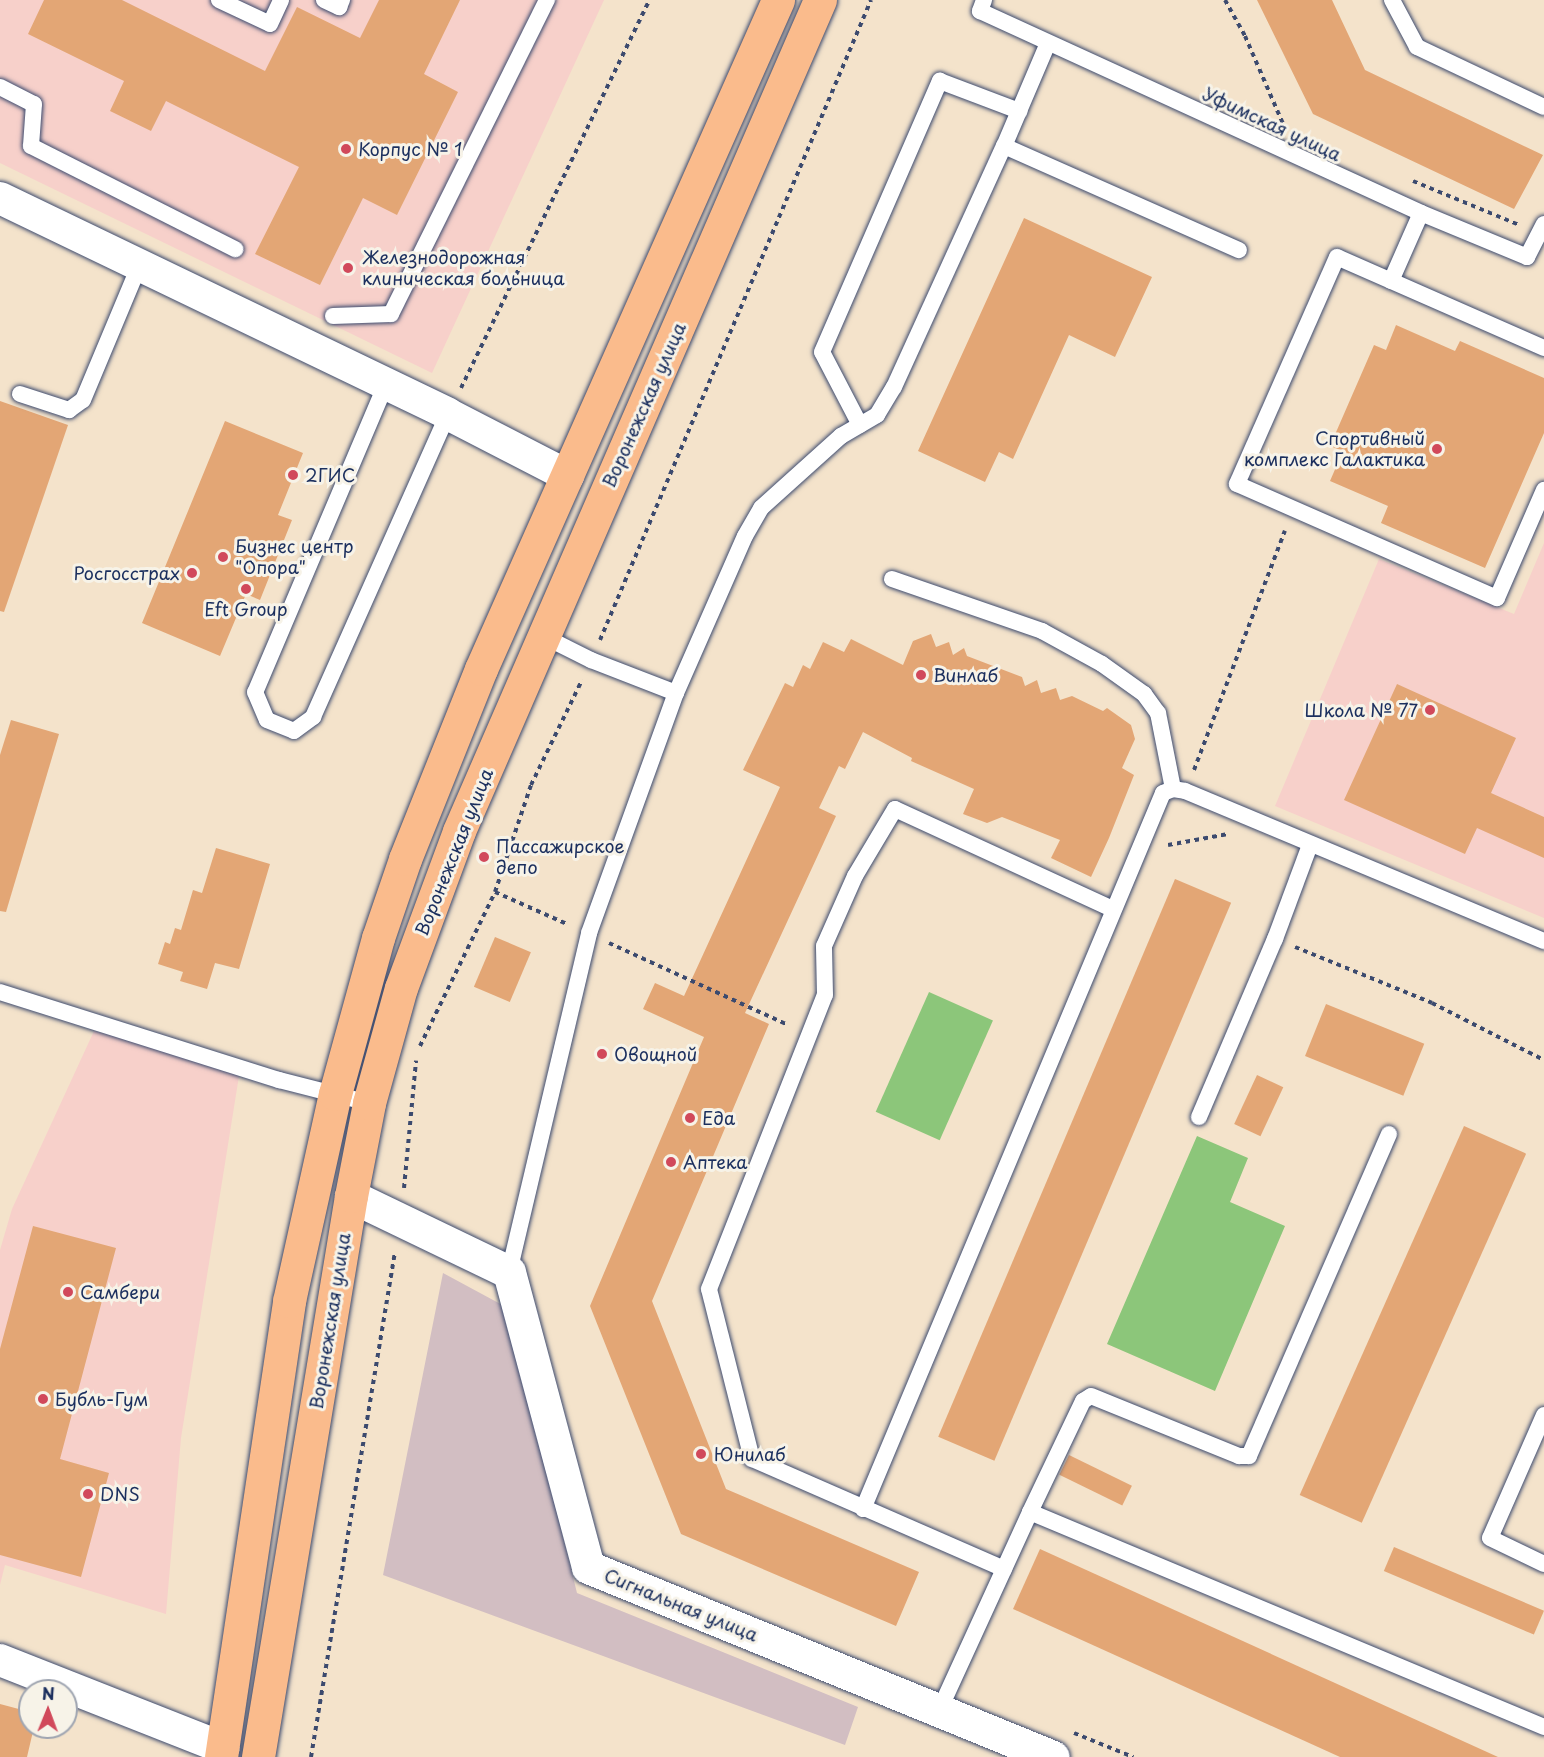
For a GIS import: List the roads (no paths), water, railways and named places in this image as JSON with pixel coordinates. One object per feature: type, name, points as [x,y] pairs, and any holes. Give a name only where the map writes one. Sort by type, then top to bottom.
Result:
[{"type":"main road","points":[[222,1753],[289,1301],[335,1094],[361,994],[405,859],[481,669],[778,0]]},
{"type":"main road","name":"Воронежская улица","points":[[258,1757],[351,1196],[369,1103],[401,988],[459,831],[820,0]]},
{"type":"street","points":[[0,198],[448,414],[568,476]]},
{"type":"street","points":[[351,1196],[401,1216],[509,1272]]},
{"type":"street","name":"Сигнальная улица","points":[[509,1272],[588,1568],[1053,1757]]},
{"type":"street","points":[[0,1660],[222,1753]]},
{"type":"lane","points":[[219,0],[270,24],[281,0]]},
{"type":"lane","points":[[324,0],[339,7],[342,0]]},
{"type":"lane","points":[[333,316],[391,314],[547,0]]},
{"type":"lane","name":"Уфимская улица","points":[[984,0],[980,11],[1421,213],[1527,257],[1542,229]]},
{"type":"lane","points":[[1392,0],[1417,47],[1544,107]]},
{"type":"lane","points":[[509,1272],[589,933],[676,693],[745,536],[761,507],[841,436],[877,415],[894,387],[1004,146],[1048,43]]},
{"type":"lane","points":[[860,425],[822,352],[940,81],[1019,111]]},
{"type":"lane","points":[[0,87],[34,104],[31,146],[235,249]]},
{"type":"lane","points":[[1004,146],[1239,250]]},
{"type":"lane","points":[[1391,281],[1421,213]]},
{"type":"lane","points":[[1544,348],[1337,257],[1237,484],[1497,598],[1544,490]]},
{"type":"lane","points":[[20,394],[69,410],[83,400],[140,266]]},
{"type":"lane","points":[[386,384],[255,692],[267,720],[294,731],[313,717],[448,414]]},
{"type":"lane","points":[[892,579],[1042,631],[1101,664],[1144,694],[1158,712],[1179,790]]},
{"type":"lane","points":[[544,637],[591,660],[676,693]]},
{"type":"lane","points":[[863,1509],[1157,801],[1179,790],[1544,941]]},
{"type":"lane","points":[[1004,1569],[863,1509],[752,1458],[709,1289],[825,995],[824,946],[855,876],[895,809],[1113,909]]},
{"type":"lane","points":[[1199,1117],[1275,939],[1310,845]]},
{"type":"lane","points":[[0,992],[369,1103]]},
{"type":"lane","points":[[939,1711],[1083,1401],[1091,1396],[1239,1456],[1248,1456],[1389,1134]]},
{"type":"lane","points":[[1544,1415],[1490,1538],[1544,1564]]},
{"type":"lane","points":[[1030,1512],[1544,1727]]},
{"type":"place","name":"Корпус № 1","points":[[346,149]]},
{"type":"place","name":"Железнодорожная клиническая больница","points":[[348,268]]},
{"type":"place","name":"Спортивный комплекс Галактика","points":[[1437,449]]},
{"type":"place","name":"2ГИС","points":[[293,475]]},
{"type":"place","name":"Бизнес центр \"Опора\"","points":[[223,557]]},
{"type":"place","name":"Росгосстрах","points":[[192,573]]},
{"type":"place","name":"Eft Group","points":[[246,589]]},
{"type":"place","name":"Винлаб","points":[[921,675]]},
{"type":"place","name":"Школа № 77","points":[[1430,710]]},
{"type":"place","name":"Пассажирское депо","points":[[484,857]]},
{"type":"place","name":"Овощной","points":[[602,1054]]},
{"type":"place","name":"Еда","points":[[690,1118]]},
{"type":"place","name":"Аптека","points":[[671,1162]]},
{"type":"place","name":"Самбери","points":[[68,1292]]},
{"type":"place","name":"Бубль-Гум","points":[[43,1399]]},
{"type":"place","name":"Юнилаб","points":[[701,1454]]},
{"type":"place","name":"DNS","points":[[88,1494]]}]
